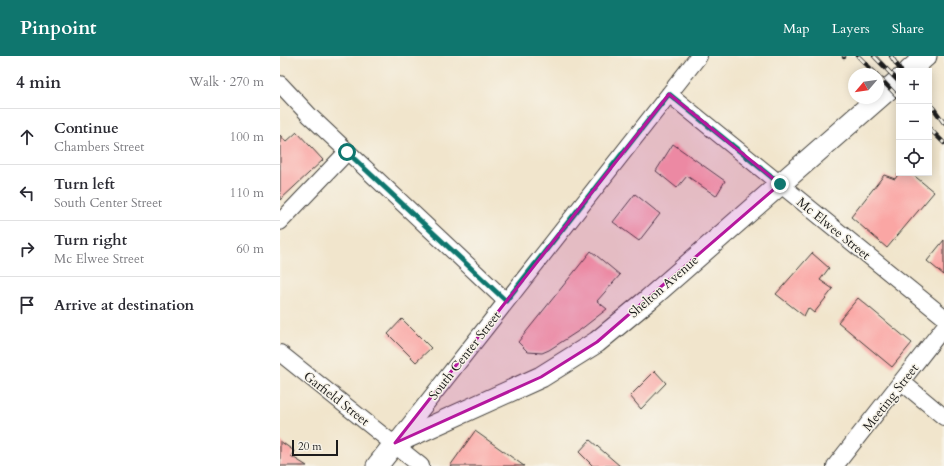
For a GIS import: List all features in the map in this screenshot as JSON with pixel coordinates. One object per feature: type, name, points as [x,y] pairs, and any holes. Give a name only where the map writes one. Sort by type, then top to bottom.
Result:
[{"type":"main road","points":[[912,68],[926,56]]},
{"type":"main road","name":"Shelton Avenue","points":[[395,443],[541,377],[597,342],[648,300],[896,83]]},
{"type":"main road","name":"South Center Street","points":[[377,466],[395,443]]},
{"type":"street","name":"South Center Street","points":[[395,443],[699,56]]},
{"type":"street","points":[[280,84],[347,152],[506,301]]},
{"type":"street","name":"Mc Elwee Street","points":[[669,94],[944,316]]},
{"type":"street","points":[[280,222],[347,152]]},
{"type":"street","name":"Meeting Street","points":[[835,466],[944,328]]},
{"type":"street","name":"Garfield Street","points":[[280,354],[395,443],[421,466]]},
{"type":"street","points":[[902,382],[944,417]]},
{"type":"highlighted area","points":[[669,94],[780,184],[597,342],[541,377],[395,443]]},
{"type":"building","points":[[297,132],[323,160],[280,200],[280,135],[286,142]]},
{"type":"building","points":[[673,144],[725,181],[716,196],[687,176],[677,188],[656,171]]},
{"type":"building","points":[[884,175],[895,179],[897,176],[915,176],[934,192],[887,248],[851,217]]},
{"type":"building","points":[[635,194],[660,214],[639,241],[613,222]]},
{"type":"building","points":[[944,240],[944,275],[927,261]]},
{"type":"building","points":[[591,251],[620,275],[597,301],[607,309],[580,330],[549,350],[542,353],[528,352],[518,342]]},
{"type":"building","points":[[812,253],[829,268],[820,280],[833,289],[814,313],[808,308],[804,316],[776,294]]},
{"type":"building","points":[[858,298],[912,343],[892,367],[838,322]]},
{"type":"building","points":[[402,319],[431,348],[416,362],[388,334]]},
{"type":"building","points":[[655,371],[666,383],[641,409],[630,396]]},
{"type":"building","points":[[475,431],[499,448],[524,466],[450,466]]},
{"type":"building","points":[[590,440],[620,466],[593,466],[579,452]]},
{"type":"building","points":[[280,441],[294,451],[291,456],[307,466],[280,466]]},
{"type":"railway","points":[[858,56],[870,68]]},
{"type":"railway","points":[[874,56],[896,79]]},
{"type":"railway","points":[[891,56],[899,68]]},
{"type":"railway","points":[[884,82],[896,95]]},
{"type":"railway","points":[[930,104],[944,123]]},
{"type":"railway","points":[[932,131],[944,143]]},
{"type":"route","points":[[347,152],[506,301],[669,94],[780,184]]}]
